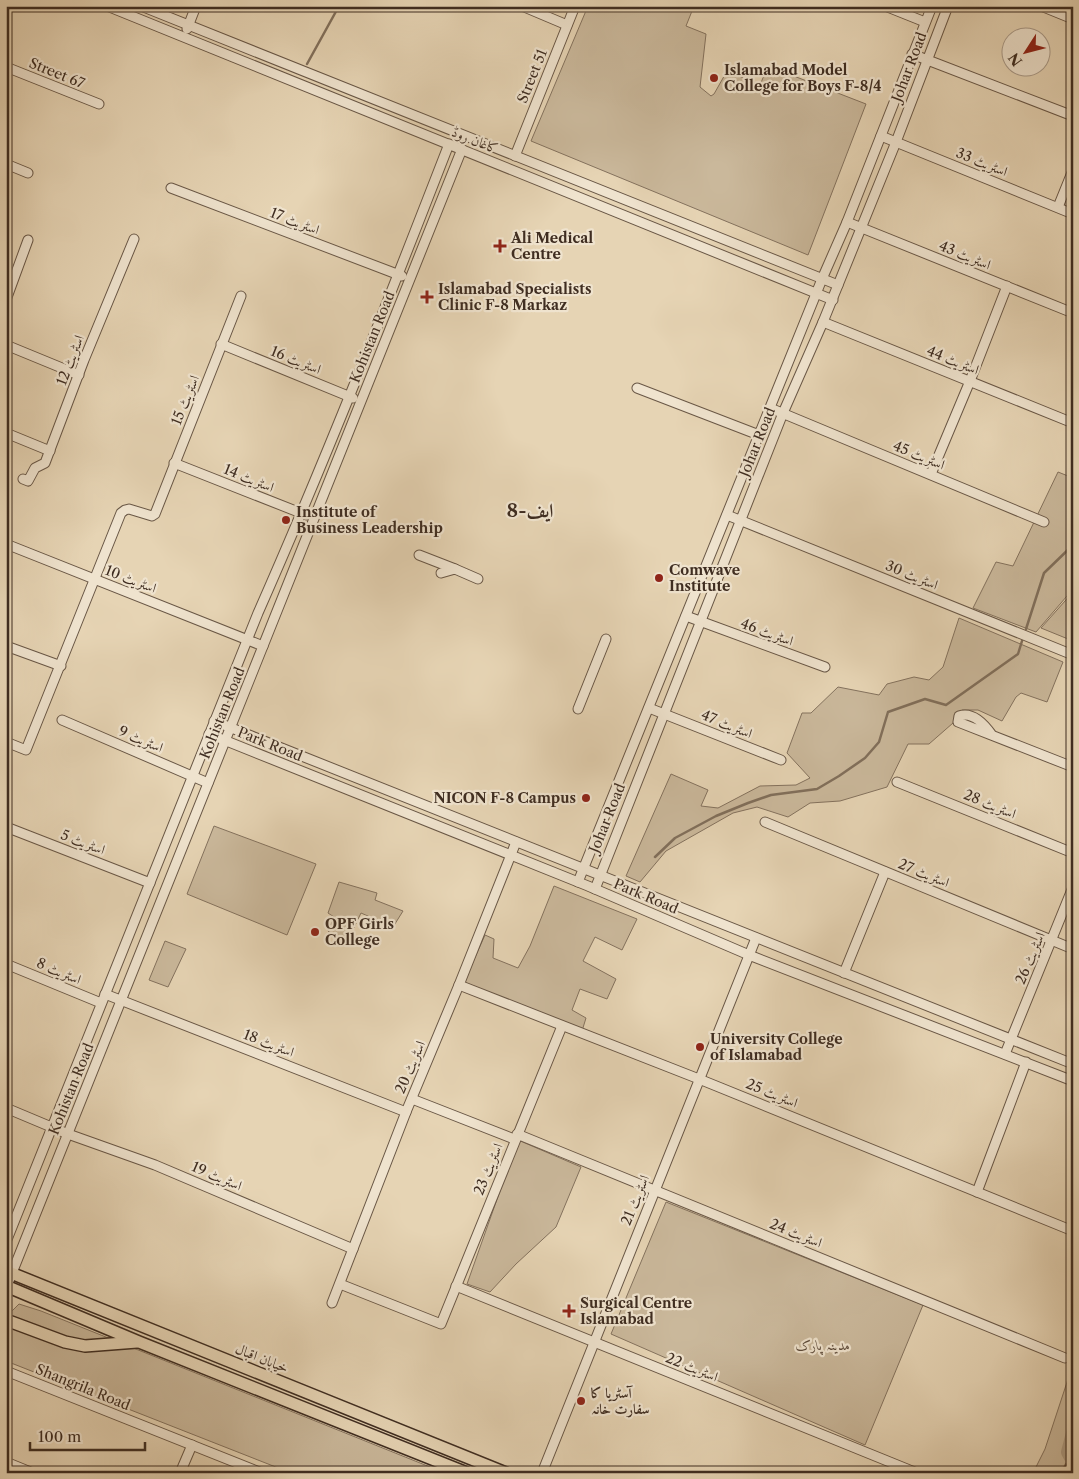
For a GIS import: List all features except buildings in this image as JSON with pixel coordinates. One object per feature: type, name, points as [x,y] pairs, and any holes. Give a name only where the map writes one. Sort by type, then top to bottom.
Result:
[{"type":"main road","name":"خیابان اقبال","points":[[9,1272],[506,1473]]},
{"type":"main road","points":[[6,1287],[467,1473]]},
{"type":"main road","points":[[6,1320],[65,1342],[85,1346],[139,1342]]},
{"type":"street","name":"کاغان روڈ","points":[[107,6],[833,300]]},
{"type":"street","name":"کاغان روڈ","points":[[141,6],[838,285]]},
{"type":"street","points":[[184,37],[196,6]]},
{"type":"street","points":[[522,6],[568,25]]},
{"type":"street","name":"Street 51","points":[[515,156],[575,6]]},
{"type":"street","points":[[885,6],[925,22]]},
{"type":"street","name":"Johar Road","points":[[578,882],[932,6]]},
{"type":"street","name":"Johar Road","points":[[595,889],[783,413],[833,300],[948,6]]},
{"type":"street","points":[[1041,6],[1073,19]]},
{"type":"street","points":[[912,54],[1073,116]]},
{"type":"street","name":"Street 67","points":[[6,67],[98,104]]},
{"type":"street","name":"اسٹریٹ 33","points":[[881,136],[1073,214]]},
{"type":"street","name":"Kohistan Road","points":[[6,1242],[247,639],[302,514],[449,144]]},
{"type":"street","name":"Kohistan Road","points":[[6,1287],[9,1272],[68,1134],[462,149]]},
{"type":"street","points":[[6,164],[28,173]]},
{"type":"street","points":[[1058,207],[1073,170]]},
{"type":"street","name":"اسٹریٹ 17","points":[[171,188],[410,279]]},
{"type":"street","points":[[601,205],[606,192]]},
{"type":"street","name":"اسٹریٹ 43","points":[[846,222],[1073,313]]},
{"type":"street","name":"اسٹریٹ 12","points":[[23,479],[28,481],[34,468],[45,463],[134,239]]},
{"type":"street","points":[[6,300],[28,240]]},
{"type":"street","points":[[762,271],[768,257]]},
{"type":"street","points":[[931,474],[1007,286]]},
{"type":"street","name":"اسٹریٹ 15","points":[[94,580],[121,513],[128,509],[152,516],[155,514],[241,296]]},
{"type":"street","name":"اسٹریٹ 44","points":[[824,322],[1073,423]]},
{"type":"street","name":"اسٹریٹ 16","points":[[221,344],[361,401]]},
{"type":"street","points":[[6,345],[79,375]]},
{"type":"street","points":[[637,388],[759,435]]},
{"type":"street","name":"اسٹریٹ 45","points":[[770,408],[1044,522]]},
{"type":"street","points":[[6,434],[50,451]]},
{"type":"street","name":"اسٹریٹ 14","points":[[174,463],[314,518]]},
{"type":"street","name":"اسٹریٹ 30","points":[[727,515],[1073,655]]},
{"type":"street","name":"اسٹریٹ 10","points":[[6,544],[263,646]]},
{"type":"street","points":[[419,555],[478,579]]},
{"type":"street","points":[[441,573],[456,569]]},
{"type":"street","points":[[6,742],[26,750],[94,580]]},
{"type":"street","points":[[258,613],[274,619]]},
{"type":"street","name":"اسٹریٹ 46","points":[[686,616],[825,668]]},
{"type":"street","points":[[578,709],[606,639]]},
{"type":"street","points":[[6,646],[61,666]]},
{"type":"street","name":"اسٹریٹ 47","points":[[649,708],[781,760]]},
{"type":"street","name":"اسٹریٹ 9","points":[[62,720],[208,783]]},
{"type":"street","name":"Park Road","points":[[214,721],[1073,1064]]},
{"type":"street","name":"Park Road","points":[[209,734],[578,882],[748,955],[1073,1081]]},
{"type":"street","points":[[992,735],[1073,767]]},
{"type":"street","name":"اسٹریٹ 28","points":[[896,782],[1073,853]]},
{"type":"street","name":"اسٹریٹ 27","points":[[765,822],[1073,949]]},
{"type":"street","name":"اسٹریٹ 5","points":[[6,827],[150,883]]},
{"type":"street","name":"اسٹریٹ 20","points":[[332,1303],[406,1112],[460,985],[516,842]]},
{"type":"street","points":[[844,973],[885,872]]},
{"type":"street","name":"اسٹریٹ 26","points":[[1005,1054],[1073,887]]},
{"type":"street","name":"اسٹریٹ 21","points":[[542,1473],[756,938]]},
{"type":"street","name":"اسٹریٹ 8","points":[[6,964],[101,1003]]},
{"type":"street","name":"اسٹریٹ 25","points":[[460,985],[1073,1230]]},
{"type":"street","name":"اسٹریٹ 18","points":[[105,994],[406,1112]]},
{"type":"street","name":"اسٹریٹ 23","points":[[340,1284],[441,1324],[562,1026]]},
{"type":"street","points":[[977,1192],[1026,1062]]},
{"type":"street","name":"اسٹریٹ 24","points":[[412,1099],[654,1189],[1065,1358]]},
{"type":"street","name":"اسٹریٹ 19","points":[[6,1108],[68,1134],[155,1165],[353,1249]]},
{"type":"street","name":"اسٹریٹ 22","points":[[456,1286],[917,1473]]},
{"type":"street","name":"Shangrila Road","points":[[6,1371],[262,1473]]},
{"type":"street","points":[[180,1473],[192,1445]]},
{"type":"street","points":[[6,1462],[33,1473]]},
{"type":"green space","name":"Islamabad Model College for Boys F-8/4","points":[[588,6],[694,6],[686,26],[706,34],[700,87],[711,96],[727,71],[760,85],[768,66],[866,104],[808,255],[531,141]]},
{"type":"green space","points":[[1058,472],[1073,478],[1073,589],[1036,632],[973,608],[996,562],[1013,566]]},
{"type":"green space","points":[[1073,592],[1073,641],[1041,628]]},
{"type":"green space","points":[[959,618],[1063,662],[1047,702],[1021,693],[1016,697],[1002,721],[978,710],[962,710],[953,723],[929,744],[908,744],[887,787],[840,801],[810,803],[788,817],[757,807],[733,813],[666,851],[640,882],[626,876],[671,774],[708,790],[701,806],[718,808],[760,786],[796,785],[810,778],[787,753],[802,713],[811,713],[838,687],[879,695],[887,684],[914,677],[929,680],[943,667]]},
{"type":"green space","points":[[214,826],[316,864],[287,935],[187,894]]},
{"type":"green space","points":[[339,882],[377,893],[375,900],[403,911],[393,927],[361,913],[346,944],[328,931],[334,917],[328,913]]},
{"type":"green space","points":[[554,886],[637,919],[622,950],[595,937],[583,961],[616,979],[607,999],[580,989],[572,1010],[586,1018],[582,1031],[464,982],[485,935],[494,939],[493,958],[518,968],[530,946]]},
{"type":"green space","points":[[165,941],[186,949],[168,987],[149,980]]},
{"type":"green space","points":[[518,1140],[581,1167],[556,1227],[516,1264],[490,1292],[467,1284]]},
{"type":"green space","name":"مدینہ پارک","points":[[666,1202],[923,1305],[865,1445],[611,1334]]},
{"type":"green space","points":[[19,1304],[41,1311],[445,1473],[291,1473],[6,1361],[6,1326],[10,1313]]},
{"type":"green space","points":[[1072,1367],[1073,1473],[1033,1473],[1045,1449]]},
{"type":"waterway","points":[[307,64],[339,6]]},
{"type":"waterway","points":[[1026,629],[1044,573],[1073,545]]},
{"type":"waterway","points":[[655,857],[675,838],[716,816],[771,795],[817,789],[865,758],[879,742],[888,712],[925,699],[946,705],[1018,654],[1022,641]]},
{"type":"waterway","points":[[1073,1433],[1068,1452],[1073,1461]]},
{"type":"waterway","points":[[1061,1473],[1071,1456]]},
{"type":"place","name":"Islamabad Model College for Boys F-8/4","points":[[714,78]]},
{"type":"place","name":"Ali Medical Centre","points":[[500,246]]},
{"type":"place","name":"Islamabad Specialists Clinic F-8 Markaz","points":[[427,297]]},
{"type":"place","name":"Institute of Business Leadership","points":[[286,520]]},
{"type":"place","name":"Comwave Institute","points":[[659,578]]},
{"type":"place","name":"NICON F-8 Campus","points":[[586,798]]},
{"type":"place","name":"OPF Girls College","points":[[315,932]]},
{"type":"place","name":"University College of Islamabad","points":[[700,1047]]},
{"type":"place","name":"Surgical Centre Islamabad","points":[[569,1311]]},
{"type":"place","name":"آسٹریا کا سفارت خانہ","points":[[581,1401]]},
{"type":"district","name":"ایف-8","points":[[530,510]]}]
